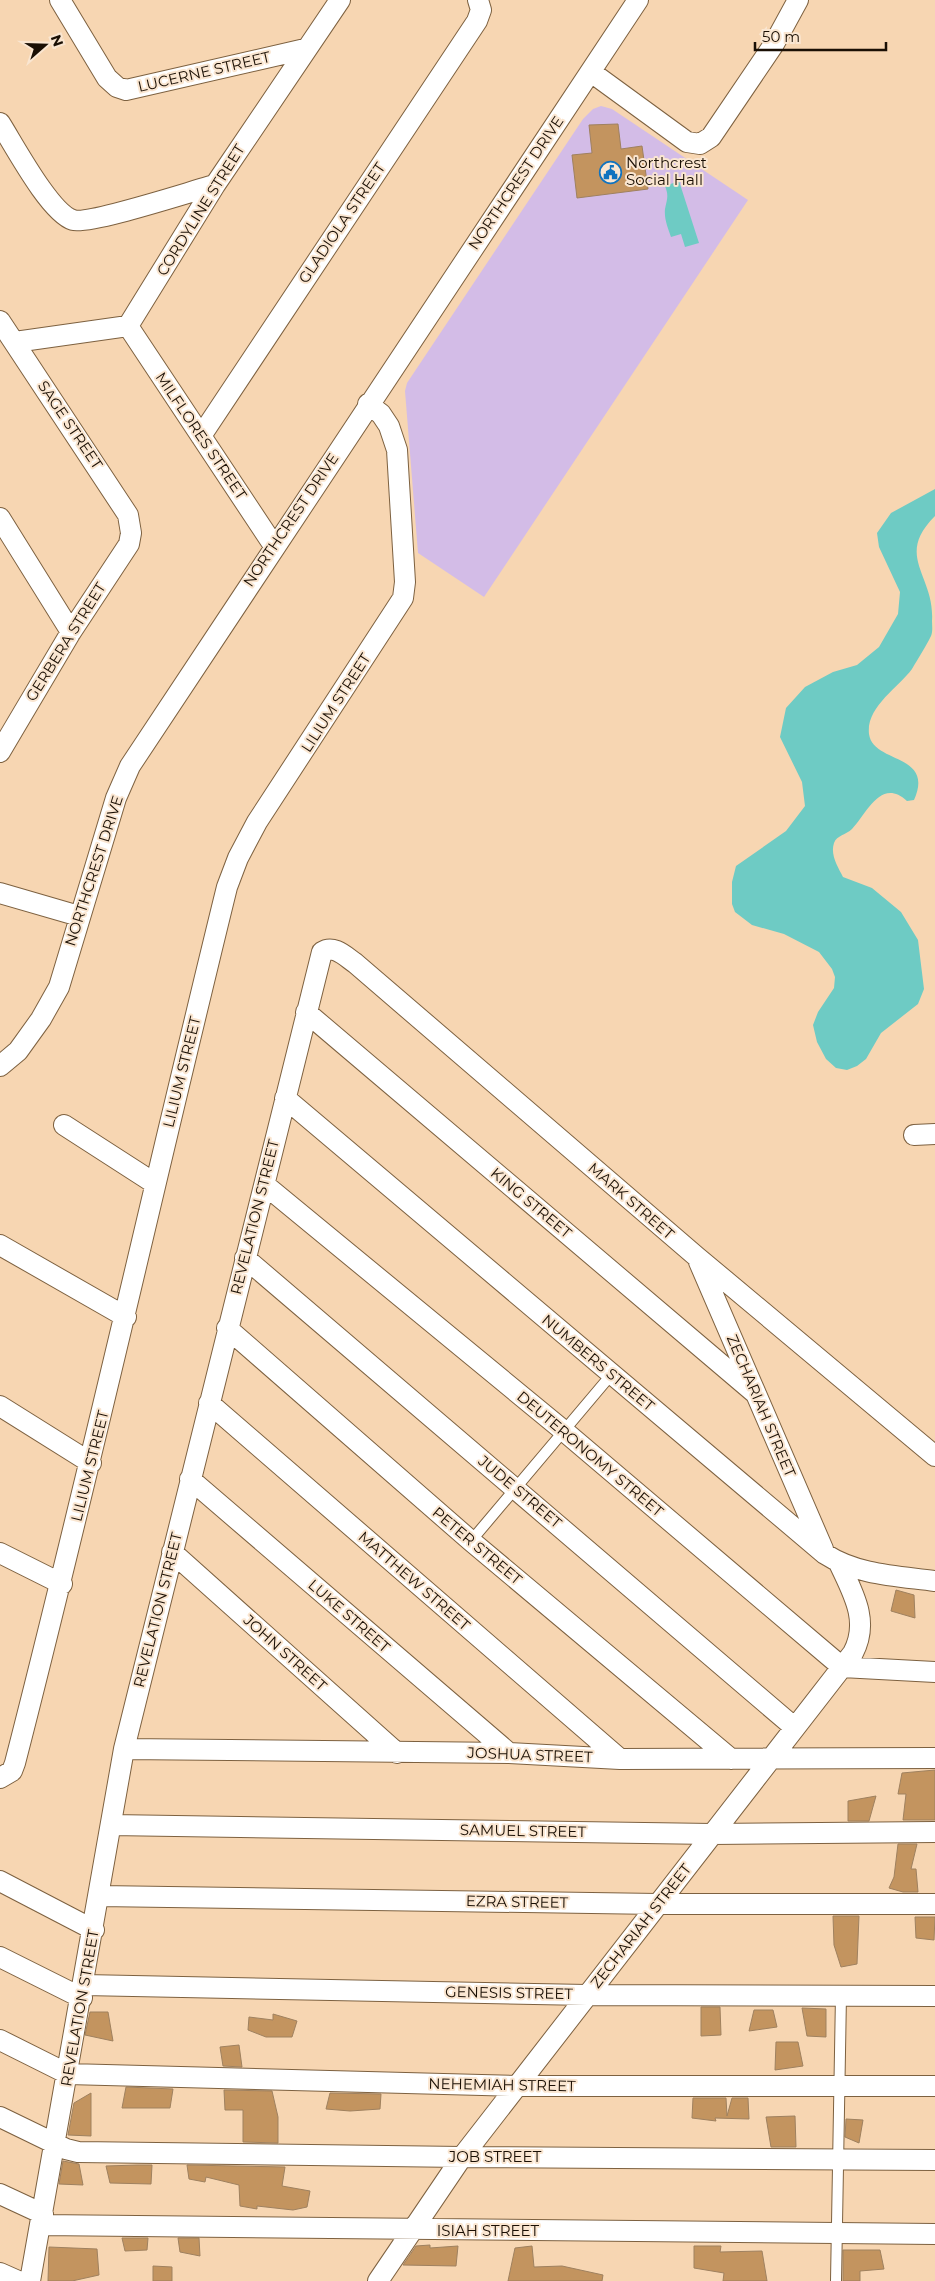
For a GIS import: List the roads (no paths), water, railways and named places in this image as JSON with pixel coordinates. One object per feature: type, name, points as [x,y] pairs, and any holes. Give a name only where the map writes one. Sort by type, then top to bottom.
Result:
[{"type":"street","name":"LUCERNE STREET","points":[[60,0],[107,78],[117,87],[126,90],[306,49]]},
{"type":"street","name":"CORDYLINE STREET","points":[[128,326],[215,185],[340,0]]},
{"type":"street","name":"NORTHCREST DRIVE","points":[[0,1066],[18,1050],[42,1019],[58,987],[116,798],[130,766],[368,404],[638,0]]},
{"type":"street","points":[[590,72],[687,142],[700,144],[711,136],[774,44],[798,0]]},
{"type":"street","name":"GLADIOLA STREET","points":[[201,436],[477,21],[479,5]]},
{"type":"street","points":[[0,123],[44,194],[63,214],[72,220],[94,219],[215,185]]},
{"type":"street","name":"SAGE STREET","points":[[0,321],[128,515],[131,533]]},
{"type":"street","points":[[15,342],[128,326]]},
{"type":"street","name":"MILFLORES STREET","points":[[128,326],[274,546]]},
{"type":"street","name":"LILIUM STREET","points":[[0,1778],[12,1771],[15,1763],[62,1584],[126,1316],[154,1183],[227,887],[238,858],[257,822],[403,598],[405,582],[397,450],[389,426],[381,414],[368,404]]},
{"type":"street","name":"GERBERA STREET","points":[[0,752],[71,632],[129,544],[131,533]]},
{"type":"street","points":[[3,534],[71,632]]},
{"type":"street","points":[[0,893],[79,916]]},
{"type":"street","name":"REVELATION STREET","points":[[30,2281],[94,1930],[124,1749],[227,1328],[265,1185],[320,955],[326,950]]},
{"type":"street","name":"MARK STREET","points":[[326,950],[336,950],[355,964],[697,1257],[935,1456]]},
{"type":"street","name":"KING STREET","points":[[306,1012],[756,1394]]},
{"type":"street","name":"NUMBERS STREET","points":[[285,1098],[832,1559],[878,1573],[935,1581]]},
{"type":"street","points":[[64,1125],[154,1183]]},
{"type":"street","points":[[914,1135],[935,1134]]},
{"type":"street","name":"DEUTERONOMY STREET","points":[[265,1185],[564,1431],[842,1666]]},
{"type":"street","points":[[0,1245],[126,1316]]},
{"type":"street","name":"ZECHARIAH STREET","points":[[378,2281],[462,2157],[858,1643],[862,1629],[856,1598],[832,1559],[756,1394],[697,1257]]},
{"type":"street","name":"JUDE STREET","points":[[245,1258],[794,1727]]},
{"type":"street","name":"PETER STREET","points":[[227,1328],[471,1541],[731,1759]]},
{"type":"street","name":"MATTHEW STREET","points":[[209,1403],[620,1759]]},
{"type":"street","points":[[0,1406],[91,1463]]},
{"type":"street","name":"LUKE STREET","points":[[190,1479],[509,1753]]},
{"type":"street","name":"JOHN STREET","points":[[172,1552],[397,1753]]},
{"type":"street","points":[[0,1553],[62,1584]]},
{"type":"street","points":[[842,1666],[935,1672]]},
{"type":"street","name":"JOSHUA STREET","points":[[124,1749],[509,1753],[620,1759],[935,1758]]},
{"type":"street","name":"SAMUEL STREET","points":[[111,1825],[712,1834],[935,1832]]},
{"type":"street","points":[[0,1881],[94,1930]]},
{"type":"street","name":"EZRA STREET","points":[[100,1896],[658,1904],[935,1904]]},
{"type":"street","points":[[0,1957],[83,1992]]},
{"type":"street","name":"GENESIS STREET","points":[[83,1992],[935,1996]]},
{"type":"street","points":[[0,2040],[68,2074]]},
{"type":"street","name":"NEHEMIAH STREET","points":[[68,2074],[516,2086],[935,2086]]},
{"type":"street","name":"JOB STREET","points":[[0,2117],[56,2144],[78,2152],[935,2160]]},
{"type":"street","points":[[0,2194],[42,2220]]},
{"type":"street","name":"ISIAH STREET","points":[[42,2220],[414,2230],[935,2234]]},
{"type":"street","points":[[0,2273],[18,2281]]},
{"type":"lane","points":[[471,1541],[612,1374]]},
{"type":"lane","points":[[836,2281],[841,1995]]},
{"type":"water","points":[[679,181],[699,243],[685,247],[681,234],[671,237],[665,216],[667,195],[665,186]]},
{"type":"water","points":[[935,489],[935,516],[923,530],[918,543],[917,555],[931,605],[932,634],[912,669],[884,698],[872,715],[869,724],[869,734],[873,744],[910,766],[916,774],[918,785],[914,800],[907,801],[898,795],[890,793],[882,795],[875,800],[850,831],[837,838],[833,847],[835,861],[843,877],[872,888],[901,912],[918,940],[924,989],[918,1004],[881,1033],[866,1059],[857,1066],[847,1070],[836,1068],[826,1059],[817,1042],[813,1025],[818,1012],[834,988],[835,977],[832,969],[819,952],[784,934],[752,925],[735,912],[732,904],[732,882],[736,866],[786,831],[805,806],[802,782],[780,737],[786,708],[805,687],[833,672],[857,665],[879,647],[898,614],[900,592],[879,547],[877,533],[891,513]]},
{"type":"place","name":"Northcrest Social Hall","points":[[610,172]]}]
